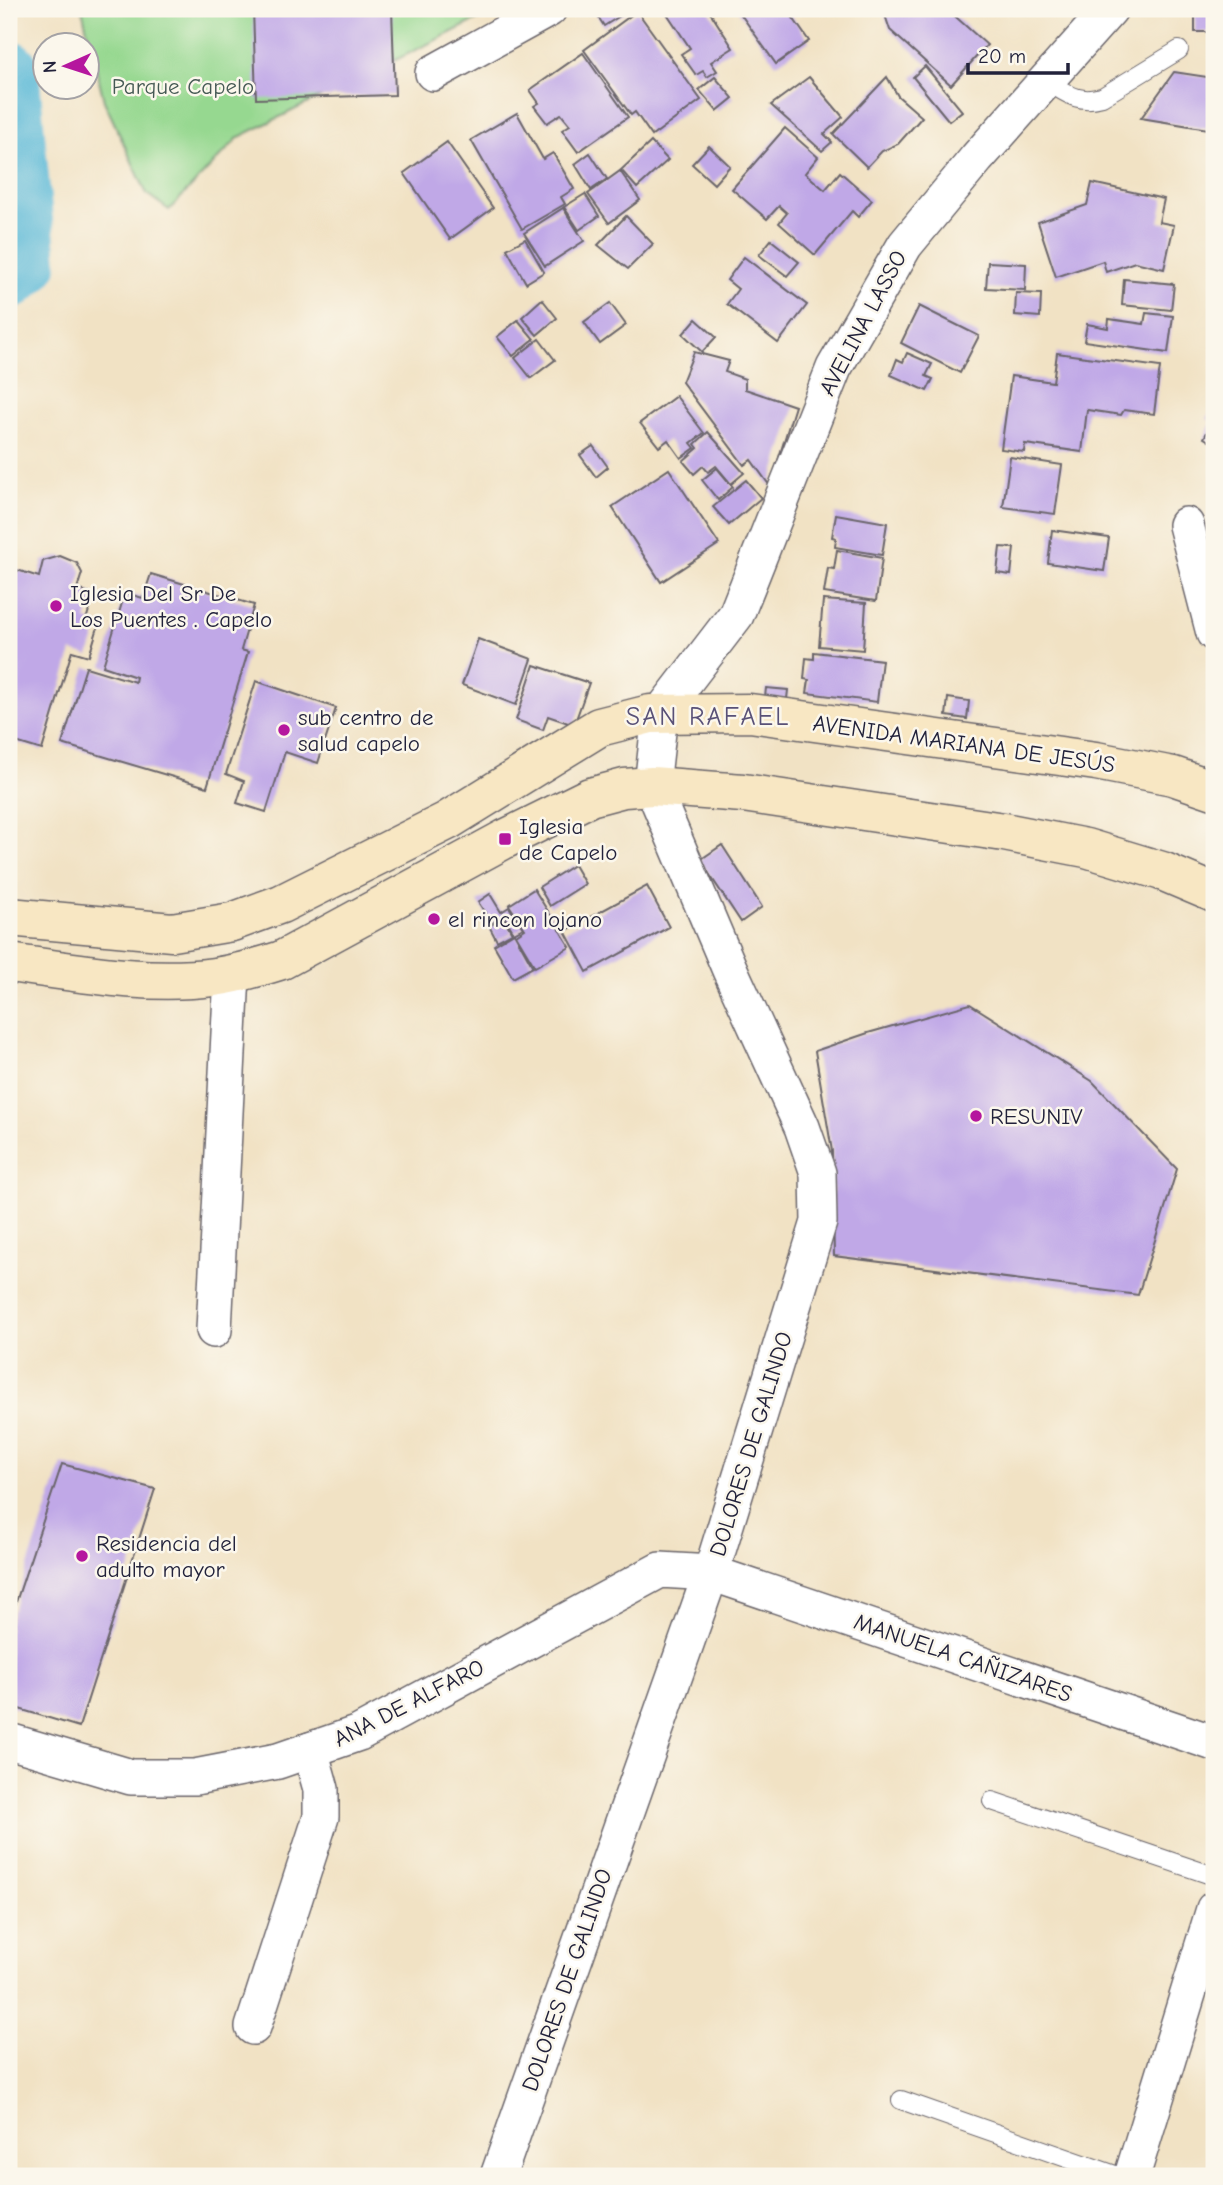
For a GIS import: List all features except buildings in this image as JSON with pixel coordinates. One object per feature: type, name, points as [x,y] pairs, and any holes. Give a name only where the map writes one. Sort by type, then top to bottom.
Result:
[{"type":"street","points":[[433,73],[549,9]]},
{"type":"street","name":"AVELINA LASSO","points":[[660,714],[736,615],[834,368],[905,245],[977,158],[1110,9]]},
{"type":"street","points":[[1186,525],[1214,633]]},
{"type":"street","name":"AVENIDA MARIANA DE JESÚS","points":[[9,917],[172,932],[232,922],[281,904],[447,821],[600,727],[632,717],[660,714],[750,713],[1096,761],[1173,776],[1214,790]]},
{"type":"street","name":"DOLORES DE GALINDO","points":[[498,2176],[711,1573],[819,1222],[818,1172],[802,1127],[730,970],[652,786],[660,714]]},
{"type":"street","points":[[9,963],[164,981],[232,974],[282,960],[505,839],[590,797],[624,788],[652,786],[743,793],[1004,832],[1073,845],[1162,871],[1214,893]]},
{"type":"street","points":[[214,1330],[232,974]]},
{"type":"street","name":"ANA DE ALFARO","points":[[9,1741],[131,1777],[195,1777],[278,1761],[359,1733],[660,1570],[711,1573]]},
{"type":"street","name":"MANUELA CAÑIZARES","points":[[711,1573],[1214,1743]]},
{"type":"street","points":[[253,2027],[321,1818],[321,1789],[310,1750]]},
{"type":"street","points":[[1132,2176],[1214,1909]]},
{"type":"lane","points":[[1046,81],[1077,99],[1089,101],[1102,97],[1179,50]]},
{"type":"lane","points":[[992,1801],[1214,1875]]},
{"type":"lane","points":[[901,2100],[1118,2176]]},
{"type":"green space","name":"Parque Capelo","points":[[82,9],[499,9],[239,137],[169,210],[147,194],[104,101],[102,32],[88,32]]},
{"type":"waterway","points":[[9,70],[27,264],[9,280]]},
{"type":"place","name":"Iglesia Del Sr De Los Puentes . Capelo","points":[[56,606]]},
{"type":"place","name":"sub centro de salud capelo","points":[[284,730]]},
{"type":"place","name":"Iglesia de Capelo","points":[[505,839]]},
{"type":"place","name":"el rincon lojano","points":[[434,919]]},
{"type":"place","name":"RESUNIV","points":[[976,1116]]},
{"type":"place","name":"Residencia del adulto mayor","points":[[82,1556]]},
{"type":"district","name":"SAN RAFAEL","points":[[708,717]]}]
